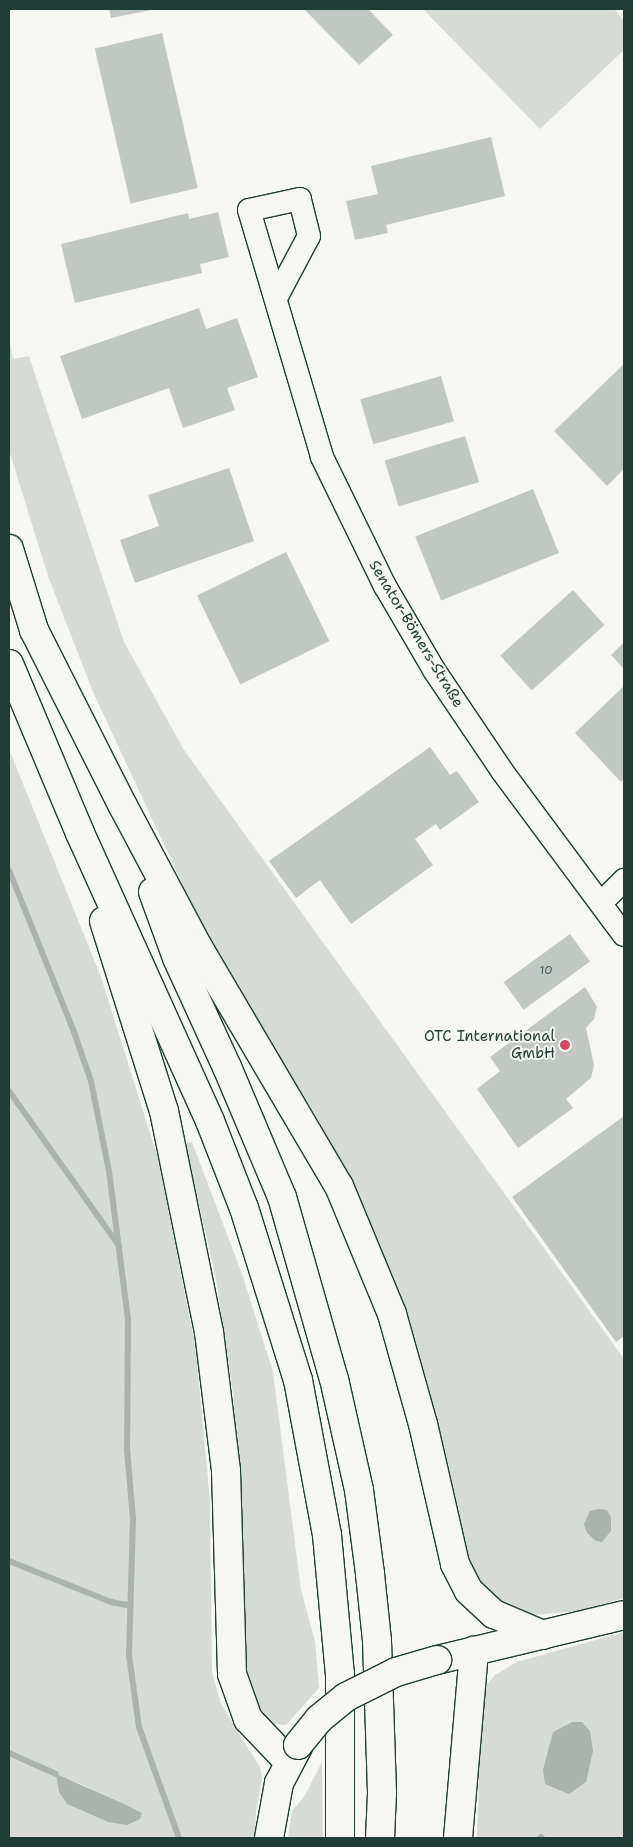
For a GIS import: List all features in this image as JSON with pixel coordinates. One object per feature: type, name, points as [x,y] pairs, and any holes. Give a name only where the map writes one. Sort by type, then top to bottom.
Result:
[{"type":"highway","points":[[9,549],[34,630],[123,806],[198,947],[339,1186],[392,1314],[423,1424],[455,1564],[469,1590],[494,1614],[543,1635]]},
{"type":"highway","points":[[9,664],[80,833],[210,1121],[244,1208],[298,1380],[327,1535],[340,1674],[340,1838]]},
{"type":"highway","points":[[123,806],[177,958],[227,1066],[282,1197],[334,1379],[360,1490],[370,1574],[379,1698],[382,1793],[380,1838]]},
{"type":"highway","points":[[80,833],[118,972],[164,1111],[210,1332],[226,1470],[232,1674],[248,1719],[294,1754]]},
{"type":"highway","points":[[269,1838],[273,1802],[294,1754],[320,1719],[346,1697],[396,1672],[437,1660],[624,1615]]},
{"type":"highway","points":[[458,1838],[474,1651]]},
{"type":"street","name":"Senator-Bömers-Straße","points":[[276,298],[284,336],[322,457],[385,586],[434,670],[502,771],[624,935]]},
{"type":"street","points":[[600,903],[624,880]]},
{"type":"shaded area","points":[[423,9],[614,9],[624,20],[624,50],[540,129]]},
{"type":"shaded area","points":[[9,339],[13,359],[29,356],[124,642],[184,750],[624,1359],[624,1598],[578,1611],[534,1615],[505,1606],[480,1584],[467,1557],[442,1442],[411,1334],[368,1220],[316,1116],[255,1019],[188,896],[93,692],[48,576],[9,450]]},
{"type":"shaded area","points":[[9,749],[101,977],[159,1162],[196,1350],[210,1501],[212,1672],[221,1704],[260,1767],[262,1778],[256,1812],[255,1838],[9,1838]],"holes":[[[76,1782],[120,1802],[108,1822],[67,1804]]]},
{"type":"shaded area","points":[[192,1142],[242,1274],[273,1372],[301,1590],[315,1641],[319,1688],[286,1725],[267,1723],[250,1694],[243,1649],[240,1487],[233,1393],[216,1279],[185,1143]]},
{"type":"shaded area","points":[[598,1509],[607,1510],[611,1517],[611,1531],[602,1542],[596,1541],[587,1533],[584,1524],[590,1511]]},
{"type":"shaded area","points":[[624,1632],[624,1838],[477,1838],[481,1701],[485,1687],[495,1675],[517,1662]]},
{"type":"shaded area","points":[[572,1722],[582,1722],[590,1731],[593,1751],[586,1782],[569,1794],[545,1784],[543,1770],[553,1732]]},
{"type":"shaded area","points":[[322,1762],[323,1838],[288,1838],[292,1811],[304,1797]]},
{"type":"shaded area","points":[[56,1774],[142,1813],[140,1819],[127,1825],[108,1822],[67,1804],[59,1792]]},
{"type":"building","points":[[109,9],[151,9],[151,10],[111,18]]},
{"type":"building","points":[[304,9],[368,9],[393,35],[359,65]]},
{"type":"building","points":[[162,33],[198,188],[131,203],[95,49]]},
{"type":"building","points":[[491,137],[505,196],[386,225],[388,233],[355,240],[346,201],[378,194],[371,166]]},
{"type":"building","points":[[218,212],[229,257],[200,264],[202,273],[75,303],[61,244],[188,213],[189,219]]},
{"type":"building","points":[[199,308],[206,329],[237,318],[258,377],[227,388],[235,410],[183,428],[169,388],[82,419],[60,356]]},
{"type":"building","points":[[624,364],[624,469],[607,486],[554,431]]},
{"type":"building","points":[[441,376],[454,421],[373,444],[360,399]]},
{"type":"building","points":[[465,436],[479,482],[399,506],[385,461]]},
{"type":"building","points":[[229,468],[254,541],[135,583],[120,540],[159,526],[148,495]]},
{"type":"building","points":[[533,489],[559,553],[441,601],[415,537]]},
{"type":"building","points":[[286,552],[329,641],[240,684],[197,595]]},
{"type":"building","points":[[573,590],[604,625],[532,691],[500,656]]},
{"type":"building","points":[[624,642],[624,669],[611,655]]},
{"type":"building","points":[[624,686],[624,778],[621,782],[575,733]]},
{"type":"building","points":[[430,747],[450,775],[457,771],[479,802],[440,830],[436,824],[415,839],[433,865],[351,924],[320,880],[296,898],[269,861]]},
{"type":"building","points":[[570,934],[590,962],[524,1010],[504,982]]},
{"type":"building","points":[[585,987],[597,1007],[594,1019],[586,1028],[594,1065],[591,1078],[566,1099],[573,1108],[518,1148],[477,1089],[500,1071],[490,1057]]},
{"type":"building","points":[[624,1116],[624,1336],[616,1342],[512,1197]]},
{"type":"waterway","points":[[9,870],[73,1029],[91,1081],[109,1171],[128,1319],[127,1449],[133,1519],[129,1655],[139,1727],[179,1838]]},
{"type":"waterway","points":[[9,1091],[119,1246]]},
{"type":"waterway","points":[[9,1561],[111,1602],[131,1606]]},
{"type":"waterway","points":[[9,1753],[56,1774]]},
{"type":"place","name":"OTC International GmbH","points":[[565,1045]]}]
